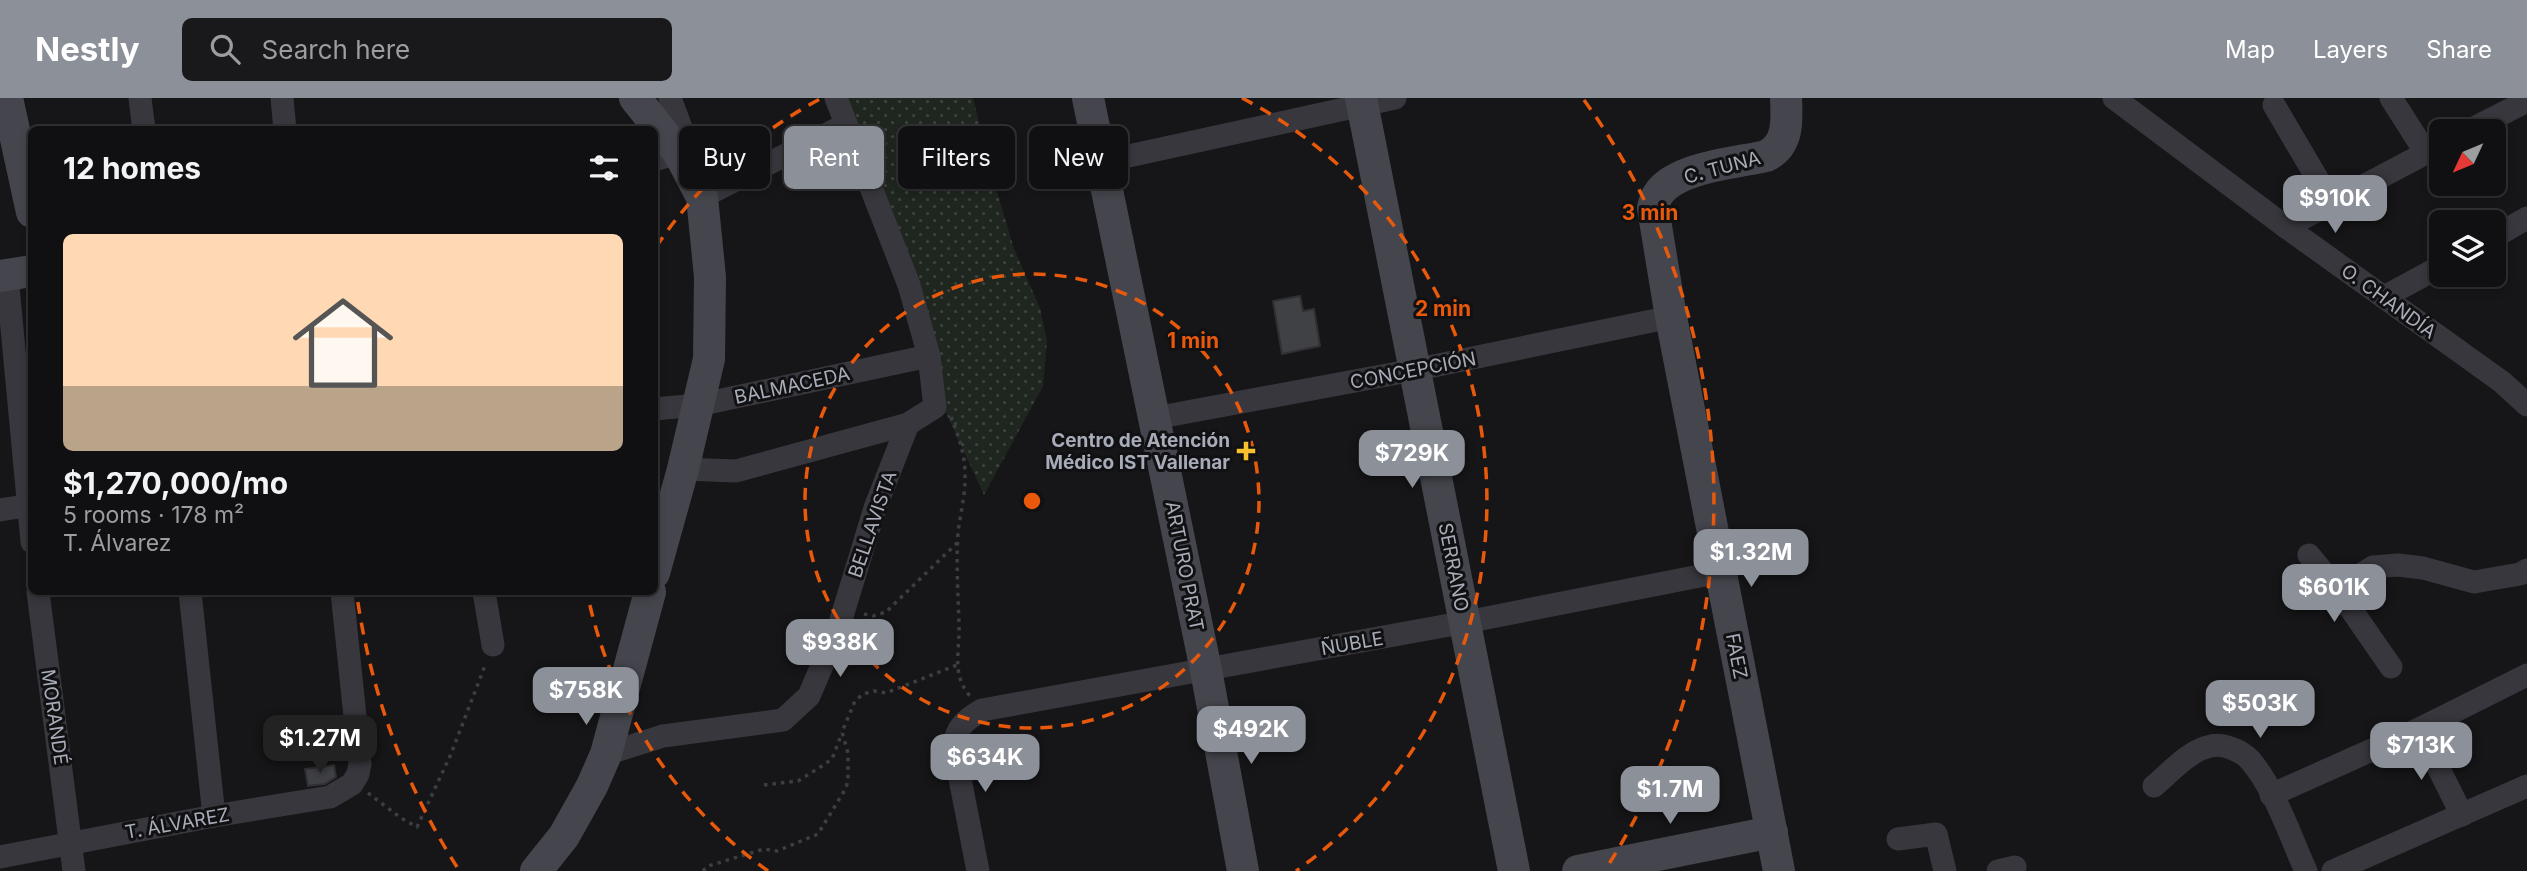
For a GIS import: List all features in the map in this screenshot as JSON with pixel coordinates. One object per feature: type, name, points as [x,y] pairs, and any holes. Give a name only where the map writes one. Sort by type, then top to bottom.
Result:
[{"type":"main road","points":[[7,98],[28,194]]},
{"type":"main road","points":[[635,98],[650,126]]},
{"type":"main road","name":"ARTURO PRAT","points":[[1088,98],[1094,126]]},
{"type":"main road","name":"C. TUNA","points":[[1671,317],[1653,208],[1657,194],[1669,183],[1687,174],[1774,153],[1784,137],[1786,98]]},
{"type":"main road","name":"SERRANO","points":[[1362,101],[1514,871]]},
{"type":"main road","points":[[658,140],[667,156],[702,197],[710,277],[709,359],[658,559]]},
{"type":"main road","name":"ARTURO PRAT","points":[[1107,189],[1206,670],[1243,871]]},
{"type":"main road","name":"FAEZ","points":[[1671,317],[1779,871]]},
{"type":"main road","points":[[536,871],[564,836],[592,786],[606,754],[649,595]]},
{"type":"main road","points":[[1578,871],[1772,832]]},
{"type":"street","points":[[140,98],[144,126]]},
{"type":"street","points":[[282,98],[285,126]]},
{"type":"street","points":[[667,156],[683,133],[670,98]]},
{"type":"street","points":[[683,469],[736,471],[908,424],[942,409],[909,285],[836,98]]},
{"type":"street","points":[[1128,156],[1362,101],[1395,98]]},
{"type":"street","name":"O. CHANDÍA","points":[[2114,98],[2286,227],[2502,382],[2527,405]]},
{"type":"street","points":[[2391,98],[2429,144]]},
{"type":"street","points":[[2492,119],[2527,101]]},
{"type":"street","points":[[2274,105],[2331,202]]},
{"type":"street","points":[[702,197],[845,125]]},
{"type":"street","points":[[2286,227],[2429,151]]},
{"type":"street","points":[[2506,230],[2527,218]]},
{"type":"street","points":[[2384,298],[2429,273]]},
{"type":"street","points":[[13,274],[9,376],[28,499]]},
{"type":"street","name":"CONCEPCIÓN","points":[[1155,418],[1414,370],[1671,317]]},
{"type":"street","name":"BALMACEDA","points":[[658,409],[698,405],[929,356]]},
{"type":"street","name":"BELLAVISTA","points":[[606,754],[663,736],[783,720],[809,696],[840,623],[875,508],[908,424]]},
{"type":"street","points":[[0,510],[28,505]]},
{"type":"street","points":[[2309,555],[2337,589],[2391,667]]},
{"type":"street","points":[[2337,589],[2373,567],[2398,565],[2423,568],[2473,582],[2520,574],[2527,570]]},
{"type":"street","name":"ÑUBLE","points":[[982,710],[1466,622],[1720,572]]},
{"type":"street","name":"MORANDÉ","points":[[38,595],[74,871]]},
{"type":"street","points":[[190,595],[214,816]]},
{"type":"street","points":[[342,595],[360,764],[359,788]]},
{"type":"street","points":[[485,595],[493,645]]},
{"type":"street","points":[[2271,795],[2419,729],[2527,675]]},
{"type":"street","points":[[978,871],[954,748],[955,733],[968,718],[982,710]]},
{"type":"street","points":[[2419,729],[2462,815]]},
{"type":"street","points":[[2154,786],[2185,759],[2209,746],[2224,745],[2249,758],[2271,795],[2306,871]]},
{"type":"street","points":[[2333,871],[2527,786]]},
{"type":"street","name":"T. ÁLVAREZ","points":[[0,857],[330,797],[359,788]]},
{"type":"street","points":[[1898,839],[1936,834],[1945,871]]},
{"type":"path","points":[[942,409],[962,445],[965,479],[956,582],[960,626],[957,665],[962,688],[982,710]]},
{"type":"path","points":[[855,612],[873,616],[886,612],[958,542]]},
{"type":"path","points":[[359,788],[417,827],[451,754],[493,645]]},
{"type":"path","points":[[764,785],[798,781],[832,759],[855,701],[863,694],[874,691],[886,693],[957,665]]},
{"type":"path","points":[[703,871],[708,866],[764,849],[777,851],[818,834],[846,788],[848,753],[842,732]]},
{"type":"shaded area","points":[[847,98],[973,98],[980,126],[898,126],[898,189],[996,189],[1014,249],[1040,308],[1047,341],[1043,386],[984,495],[946,413],[939,354],[880,189],[884,189],[884,126],[857,126]]},
{"type":"building","points":[[1300,296],[1303,311],[1314,309],[1320,346],[1282,354],[1273,301]]},
{"type":"building","points":[[334,765],[336,777],[325,784],[308,786],[305,769]]},
{"type":"place","name":"Centro de Atención Médico IST Vallenar","points":[[1246,451]]}]
